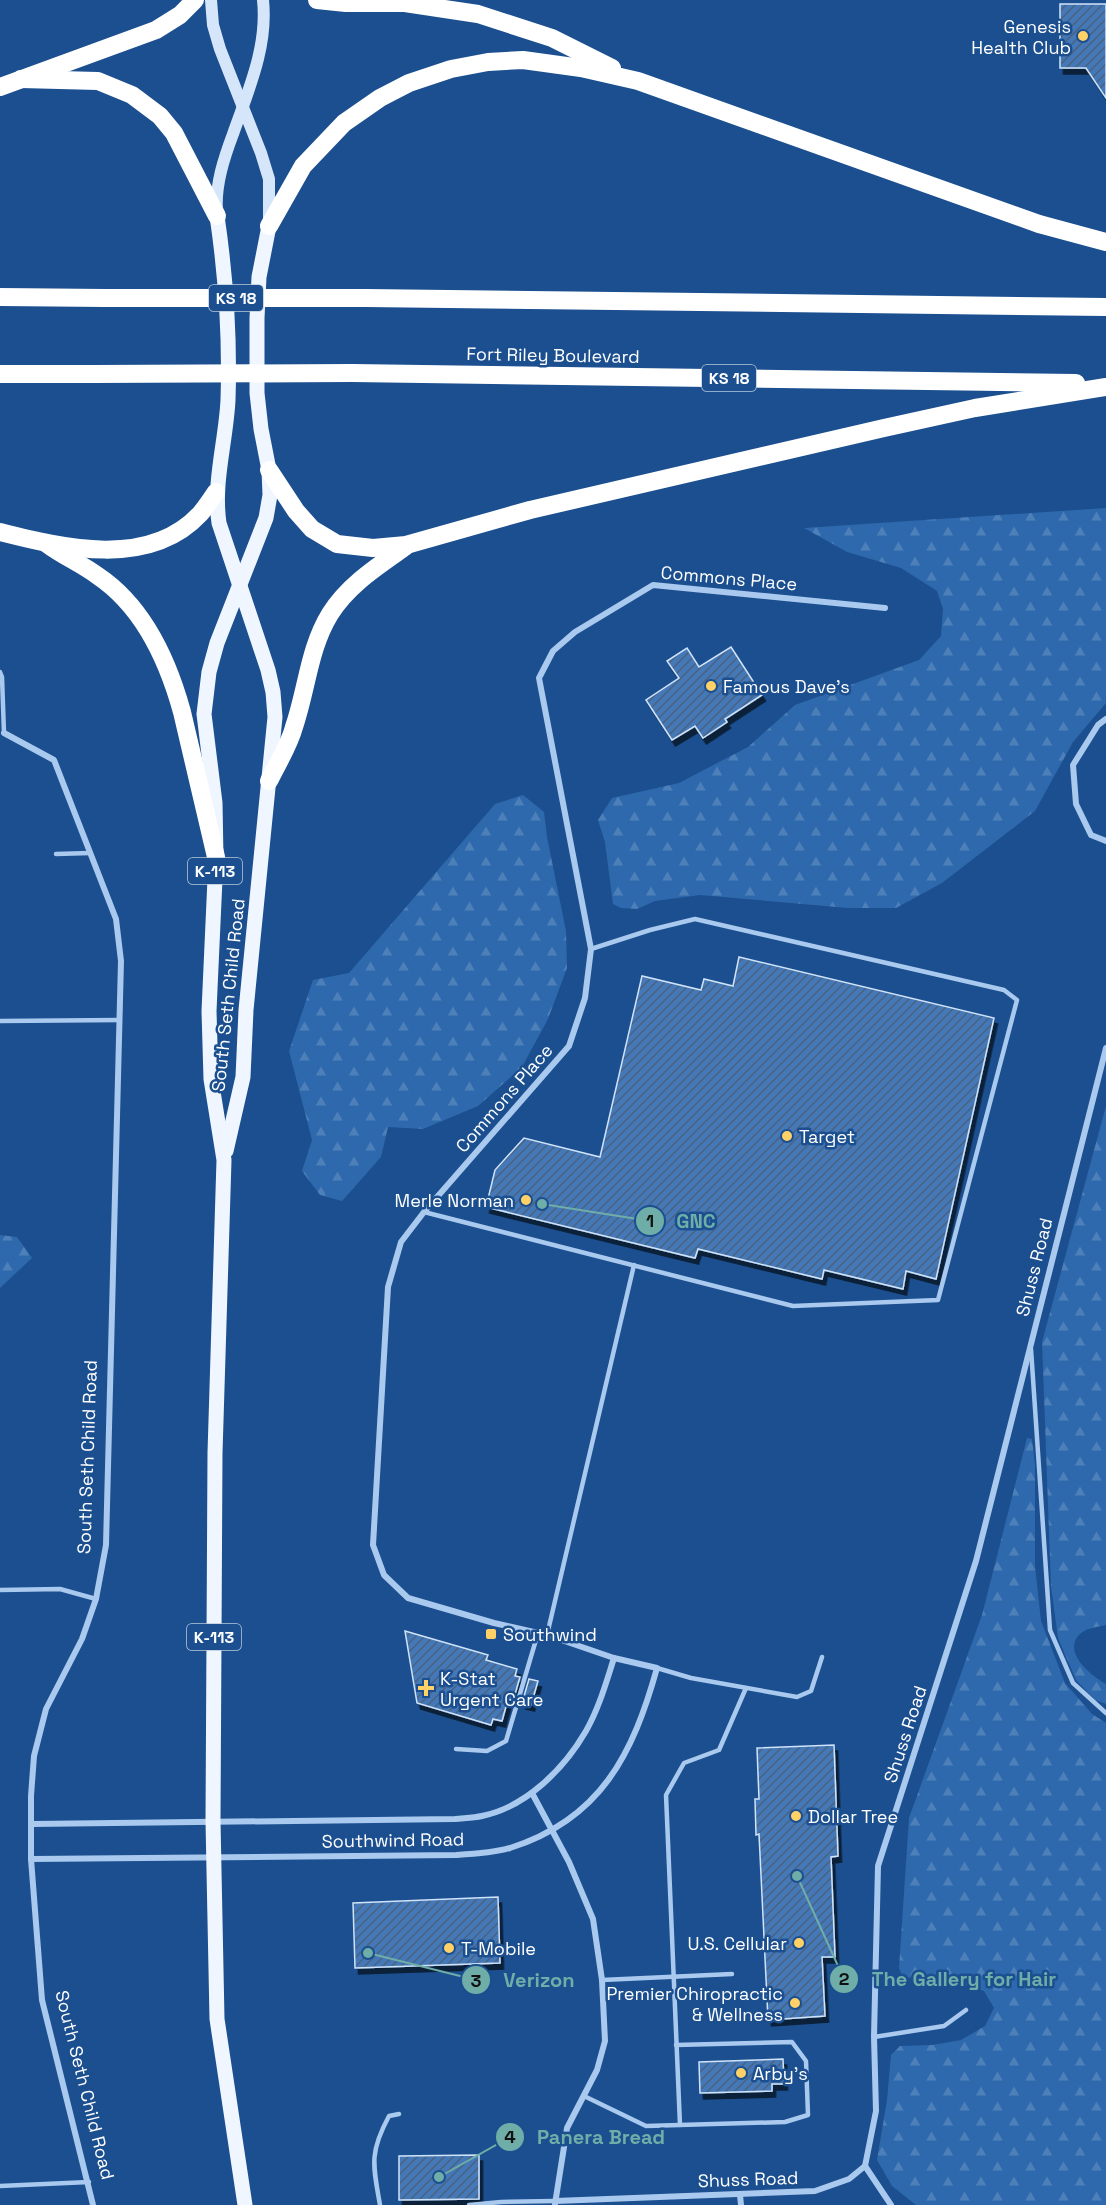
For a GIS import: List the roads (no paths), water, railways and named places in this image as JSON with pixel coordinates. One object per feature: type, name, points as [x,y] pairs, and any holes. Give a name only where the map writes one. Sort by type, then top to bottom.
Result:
[{"type":"highway","points":[[0,87],[156,30],[180,15],[195,0]]},
{"type":"highway","points":[[317,0],[346,3],[405,3],[478,14],[552,38],[638,81]]},
{"type":"highway","points":[[269,226],[303,166],[344,123],[380,98],[409,83],[451,69],[488,62],[523,60],[581,68],[638,81],[1039,224],[1106,242]]},
{"type":"highway","points":[[21,79],[98,81],[132,95],[160,116],[174,134],[217,216]]},
{"type":"highway","name":"KS 18","points":[[0,297],[366,298],[1106,307]]},
{"type":"highway","name":"Fort Riley Boulevard","points":[[0,374],[352,374],[1106,385]]},
{"type":"highway","points":[[269,470],[296,512],[312,530],[337,544],[373,548],[406,546],[530,510],[884,428],[975,408],[1106,385]]},
{"type":"highway","points":[[0,532],[47,544],[132,549],[162,540],[184,526],[199,515],[216,492]]},
{"type":"highway","points":[[47,544],[98,575],[116,590],[134,610],[159,649],[176,689],[216,857]]},
{"type":"highway","points":[[269,781],[294,728],[310,663],[330,614],[369,571],[406,546]]},
{"type":"main road","name":"South Seth Child Road","points":[[217,216],[224,265],[228,345],[228,401],[216,492],[219,523],[268,670],[275,717],[246,1010],[243,1077],[224,1160]]},
{"type":"main road","name":"South Seth Child Road","points":[[245,2205],[217,2019],[213,1858],[215,1453],[224,1160],[211,1080],[209,1011],[216,857],[215,802],[204,714],[208,672],[266,518],[270,495],[269,470],[257,393],[260,277],[269,226]]},
{"type":"street","name":"South Seth Child Road","points":[[211,0],[213,25],[220,49],[269,179],[269,226]]},
{"type":"street","name":"South Seth Child Road","points":[[217,216],[216,201],[220,178],[263,43],[263,0]]},
{"type":"street","name":"Commons Place","points":[[657,1668],[614,1658],[547,1635],[494,1623],[408,1598],[384,1575],[373,1545],[388,1287],[401,1242],[424,1212],[569,1046],[585,998],[591,949],[539,678],[553,651],[575,632],[653,585],[885,608]]},
{"type":"street","points":[[1106,719],[1098,725],[1073,765],[1076,804],[1090,835],[1106,842]]},
{"type":"street","name":"South Seth Child Road","points":[[4,733],[54,760],[116,919],[121,962],[106,1545],[96,1599],[82,1639],[46,1709],[34,1756],[31,1859],[42,2000],[93,2205]]},
{"type":"street","name":"Shuss Road","points":[[555,2203],[815,2191],[849,2179],[865,2166],[876,2111],[874,2037],[878,1866],[976,1561],[1106,1048]]},
{"type":"street","name":"Southwind Road","points":[[32,1824],[455,1819],[484,1816],[532,1793],[550,1778],[586,1731],[600,1702],[614,1658]]},
{"type":"street","name":"Southwind Road","points":[[31,1859],[456,1856],[509,1848],[554,1830],[593,1798],[611,1779],[624,1759],[645,1711],[657,1668]]},
{"type":"street","points":[[532,1793],[554,1830],[582,1889],[593,1919],[602,1980],[605,2041],[597,2070],[567,2128],[555,2203]]},
{"type":"street","points":[[865,2166],[891,2205]]},
{"type":"street","points":[[740,2195],[741,2205]]},
{"type":"lane","points":[[0,672],[4,733]]},
{"type":"lane","points":[[56,854],[90,853]]},
{"type":"lane","points":[[424,1212],[793,1306],[938,1300],[1017,1000],[1004,990],[695,919],[650,930],[591,949]]},
{"type":"lane","points":[[0,1021],[120,1020]]},
{"type":"lane","points":[[547,1635],[634,1265]]},
{"type":"lane","points":[[1031,1341],[1050,1630],[1073,1683],[1106,1713]]},
{"type":"lane","points":[[0,1590],[60,1589],[96,1599]]},
{"type":"lane","points":[[456,1749],[487,1751],[506,1741],[538,1634]]},
{"type":"lane","points":[[657,1668],[691,1678],[796,1697],[811,1691],[822,1657]]},
{"type":"lane","points":[[680,2125],[666,1795],[684,1763],[719,1750],[746,1688]]},
{"type":"lane","points":[[602,1980],[732,1974]]},
{"type":"lane","points":[[874,2037],[944,2026],[966,2010]]},
{"type":"lane","points":[[584,2096],[646,2126],[785,2122],[808,2115],[806,2061],[792,2042],[676,2045]]},
{"type":"lane","points":[[380,2205],[372,2163],[376,2143],[389,2116],[399,2114]]},
{"type":"lane","points":[[0,2186],[89,2182]]},
{"type":"lane","points":[[469,2205],[501,2202],[555,2203]]},
{"type":"place","name":"Genesis Health Club","points":[[1083,36]]},
{"type":"place","name":"Famous Dave's","points":[[711,686]]},
{"type":"place","name":"Target","points":[[787,1136]]},
{"type":"place","name":"Merle Norman","points":[[526,1200]]},
{"type":"place","name":"GNC","points":[[542,1204]]},
{"type":"place","name":"Southwind","points":[[491,1634]]},
{"type":"place","name":"K-Stat Urgent Care","points":[[426,1688]]},
{"type":"place","name":"Dollar Tree","points":[[796,1816]]},
{"type":"place","name":"The Gallery for Hair","points":[[797,1876]]},
{"type":"place","name":"U.S. Cellular","points":[[799,1943]]},
{"type":"place","name":"T-Mobile","points":[[449,1948]]},
{"type":"place","name":"Verizon","points":[[368,1953]]},
{"type":"place","name":"Premier Chiropractic & Wellness","points":[[795,2003]]},
{"type":"place","name":"Arby's","points":[[741,2073]]},
{"type":"place","name":"Panera Bread","points":[[439,2177]]}]
